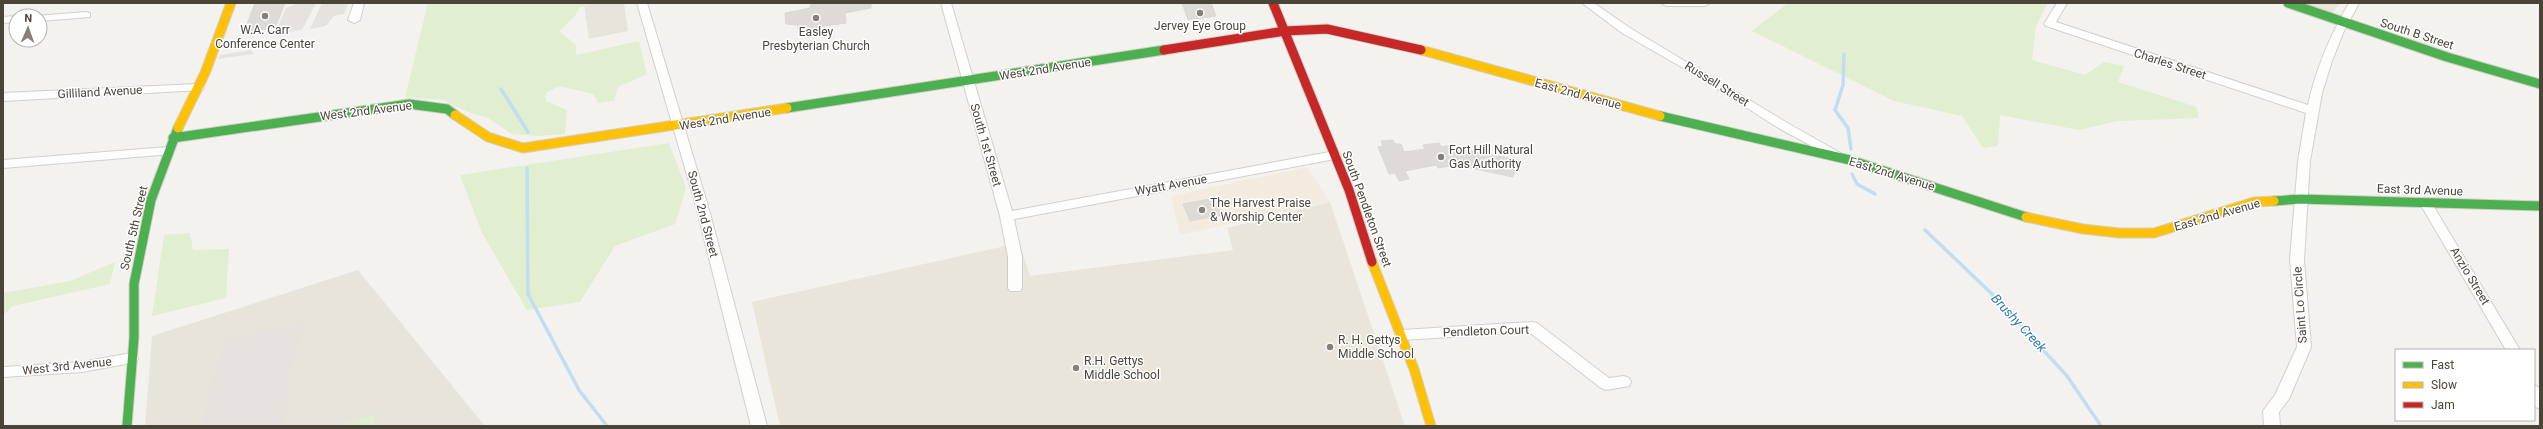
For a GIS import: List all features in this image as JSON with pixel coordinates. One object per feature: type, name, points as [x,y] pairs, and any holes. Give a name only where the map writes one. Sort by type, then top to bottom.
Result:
[{"type":"street","name":"South 5th Street","points":[[127,426],[131,358],[134,338],[134,284],[138,253],[151,200],[173,138],[198,88],[231,3]]},
{"type":"street","points":[[354,20],[359,3]]},
{"type":"street","name":"South 2nd Street","points":[[642,3],[679,126],[759,426]]},
{"type":"street","name":"South 1st Street","points":[[946,3],[1007,216],[1015,257],[1015,288]]},
{"type":"street","name":"South Pendleton Street","points":[[1273,3],[1349,190],[1369,253],[1402,335],[1431,426]]},
{"type":"street","name":"Russell Street","points":[[1587,3],[1620,28],[1671,56],[1798,136],[1850,160]]},
{"type":"street","points":[[1666,3],[1706,3]]},
{"type":"street","name":"Charles Street","points":[[2062,3],[2050,24],[2314,111]]},
{"type":"street","name":"South B Street","points":[[2288,3],[2342,22],[2540,84]]},
{"type":"street","points":[[2300,199],[2314,111],[2323,70],[2342,22],[2354,3]]},
{"type":"street","points":[[48,17],[86,15]]},
{"type":"street","name":"East 2nd Avenue","points":[[1285,31],[1327,29],[1387,41],[1699,127],[1850,160],[2036,220],[2119,233],[2154,233],[2254,202],[2300,199]]},
{"type":"street","name":"West 2nd Avenue","points":[[173,138],[409,104],[447,109],[488,137],[523,148],[679,126],[1285,31]]},
{"type":"street","name":"Gilliland Avenue","points":[[3,97],[198,88]]},
{"type":"street","points":[[3,164],[168,151]]},
{"type":"street","name":"Wyatt Avenue","points":[[1007,216],[1335,155]]},
{"type":"street","name":"East 3rd Avenue","points":[[2300,199],[2540,206]]},
{"type":"street","name":"Saint Lo Circle","points":[[2272,426],[2271,411],[2282,397],[2304,349],[2297,278],[2300,199]]},
{"type":"street","name":"Anzio Street","points":[[2425,202],[2512,349]]},
{"type":"street","name":"Pendleton Court","points":[[1402,335],[1532,328],[1606,384],[1624,382]]},
{"type":"street","name":"West 3rd Avenue","points":[[3,372],[82,367],[131,358]]},
{"type":"street","points":[[2535,393],[2540,403]]},
{"type":"shaded area","points":[[298,3],[316,3],[302,30],[275,34],[286,8]]},
{"type":"shaded area","points":[[322,3],[348,3],[344,14],[334,16],[326,26],[310,29]]},
{"type":"shaded area","points":[[624,3],[628,31],[589,39],[584,4]]},
{"type":"shaded area","points":[[2299,3],[2340,3],[2332,13]]},
{"type":"shaded area","points":[[251,50],[254,54],[218,59],[220,55]]},
{"type":"shaded area","points":[[1307,167],[1330,202],[1180,235],[1171,196]]},
{"type":"shaded area","name":"R.H. Gettys Middle School","points":[[1330,202],[1405,426],[780,426],[752,302],[1019,243],[1030,276],[1233,250],[1227,228]]},
{"type":"shaded area","points":[[358,270],[485,426],[145,426],[152,336]]},
{"type":"shaded area","points":[[305,323],[290,373],[284,424],[277,426],[203,426],[210,384],[228,338]]},
{"type":"green space","points":[[428,3],[599,3],[580,7],[575,16],[559,31],[576,45],[576,55],[639,41],[647,74],[618,87],[614,101],[598,103],[593,94],[559,86],[546,93],[546,101],[567,110],[565,134],[538,136],[512,134],[488,118],[468,112],[443,100],[405,97]]},
{"type":"green space","points":[[1788,3],[2048,3],[2036,26],[2032,60],[2085,75],[2104,62],[2124,66],[2118,82],[2197,107],[2198,118],[2117,121],[2079,130],[2000,115],[1998,146],[1983,148],[1962,116],[1894,101],[1752,31]]},
{"type":"green space","points":[[669,143],[686,188],[675,224],[615,246],[580,302],[527,310],[482,233],[460,175]]},
{"type":"green space","points":[[190,233],[193,250],[229,249],[226,298],[152,316],[164,235]]},
{"type":"green space","points":[[115,262],[110,284],[13,306],[3,315],[3,293],[70,281]]},
{"type":"green space","points":[[374,414],[375,426],[339,426]]},
{"type":"building","name":"W.A. Carr Conference Center","points":[[255,3],[285,3],[275,28],[244,32]]},
{"type":"building","name":"Easley Presbyterian Church","points":[[871,3],[871,8],[845,13],[846,23],[798,30],[798,25],[786,24],[785,13],[810,8],[811,4]]},
{"type":"building","name":"Jervey Eye Group","points":[[1182,3],[1211,3],[1216,16],[1188,20]]},
{"type":"building","name":"Fort Hill Natural Gas Authority","points":[[1393,140],[1395,144],[1401,144],[1404,152],[1425,149],[1423,145],[1439,143],[1441,147],[1447,146],[1518,160],[1513,177],[1456,165],[1438,168],[1436,165],[1405,171],[1409,179],[1399,181],[1395,173],[1389,174],[1378,147],[1383,146],[1381,141]]},
{"type":"building","name":"The Harvest Praise & Worship Center","points":[[1215,198],[1221,215],[1190,221],[1183,204]]},
{"type":"waterway","name":"Brushy Creek","points":[[1844,54],[1843,85],[1835,110],[1848,128],[1851,149]]},
{"type":"waterway","points":[[501,89],[528,132]]},
{"type":"waterway","points":[[527,168],[528,294],[579,390],[607,426]]},
{"type":"waterway","name":"Brushy Creek","points":[[1852,174],[1857,184],[1875,194]]},
{"type":"waterway","name":"Brushy Creek","points":[[1925,230],[1991,293],[2067,376],[2101,426]]},
{"type":"traffic: fast","points":[[2288,3],[2447,57],[2540,84]]},
{"type":"traffic: fast","points":[[787,108],[1164,50]]},
{"type":"traffic: fast","points":[[173,138],[409,104],[447,109],[455,115]]},
{"type":"traffic: fast","points":[[1660,116],[1850,160],[2026,217]]},
{"type":"traffic: fast","points":[[127,426],[134,338],[134,284],[151,200],[178,128]]},
{"type":"traffic: fast","points":[[2274,201],[2300,199],[2540,206]]},
{"type":"traffic: slow","points":[[178,128],[205,73],[231,3]]},
{"type":"traffic: slow","points":[[1421,50],[1660,116]]},
{"type":"traffic: slow","points":[[455,115],[488,137],[523,148],[787,108]]},
{"type":"traffic: slow","points":[[2026,217],[2083,229],[2119,233],[2154,233],[2254,202],[2274,201]]},
{"type":"traffic: slow","points":[[1372,262],[1414,369],[1431,426]]},
{"type":"traffic: jam","points":[[1273,3],[1349,190],[1372,262]]},
{"type":"traffic: jam","points":[[1164,50],[1285,31],[1327,29],[1421,50]]},
{"type":"place","name":"Jervey Eye Group","points":[[1200,13]]},
{"type":"place","name":"W.A. Carr Conference Center","points":[[265,16]]},
{"type":"place","name":"Easley Presbyterian Church","points":[[816,18]]},
{"type":"place","name":"Fort Hill Natural Gas Authority","points":[[1441,157]]},
{"type":"place","name":"The Harvest Praise & Worship Center","points":[[1202,210]]},
{"type":"place","name":"R. H. Gettys Middle School","points":[[1330,347]]},
{"type":"place","name":"R.H. Gettys Middle School","points":[[1076,368]]}]
